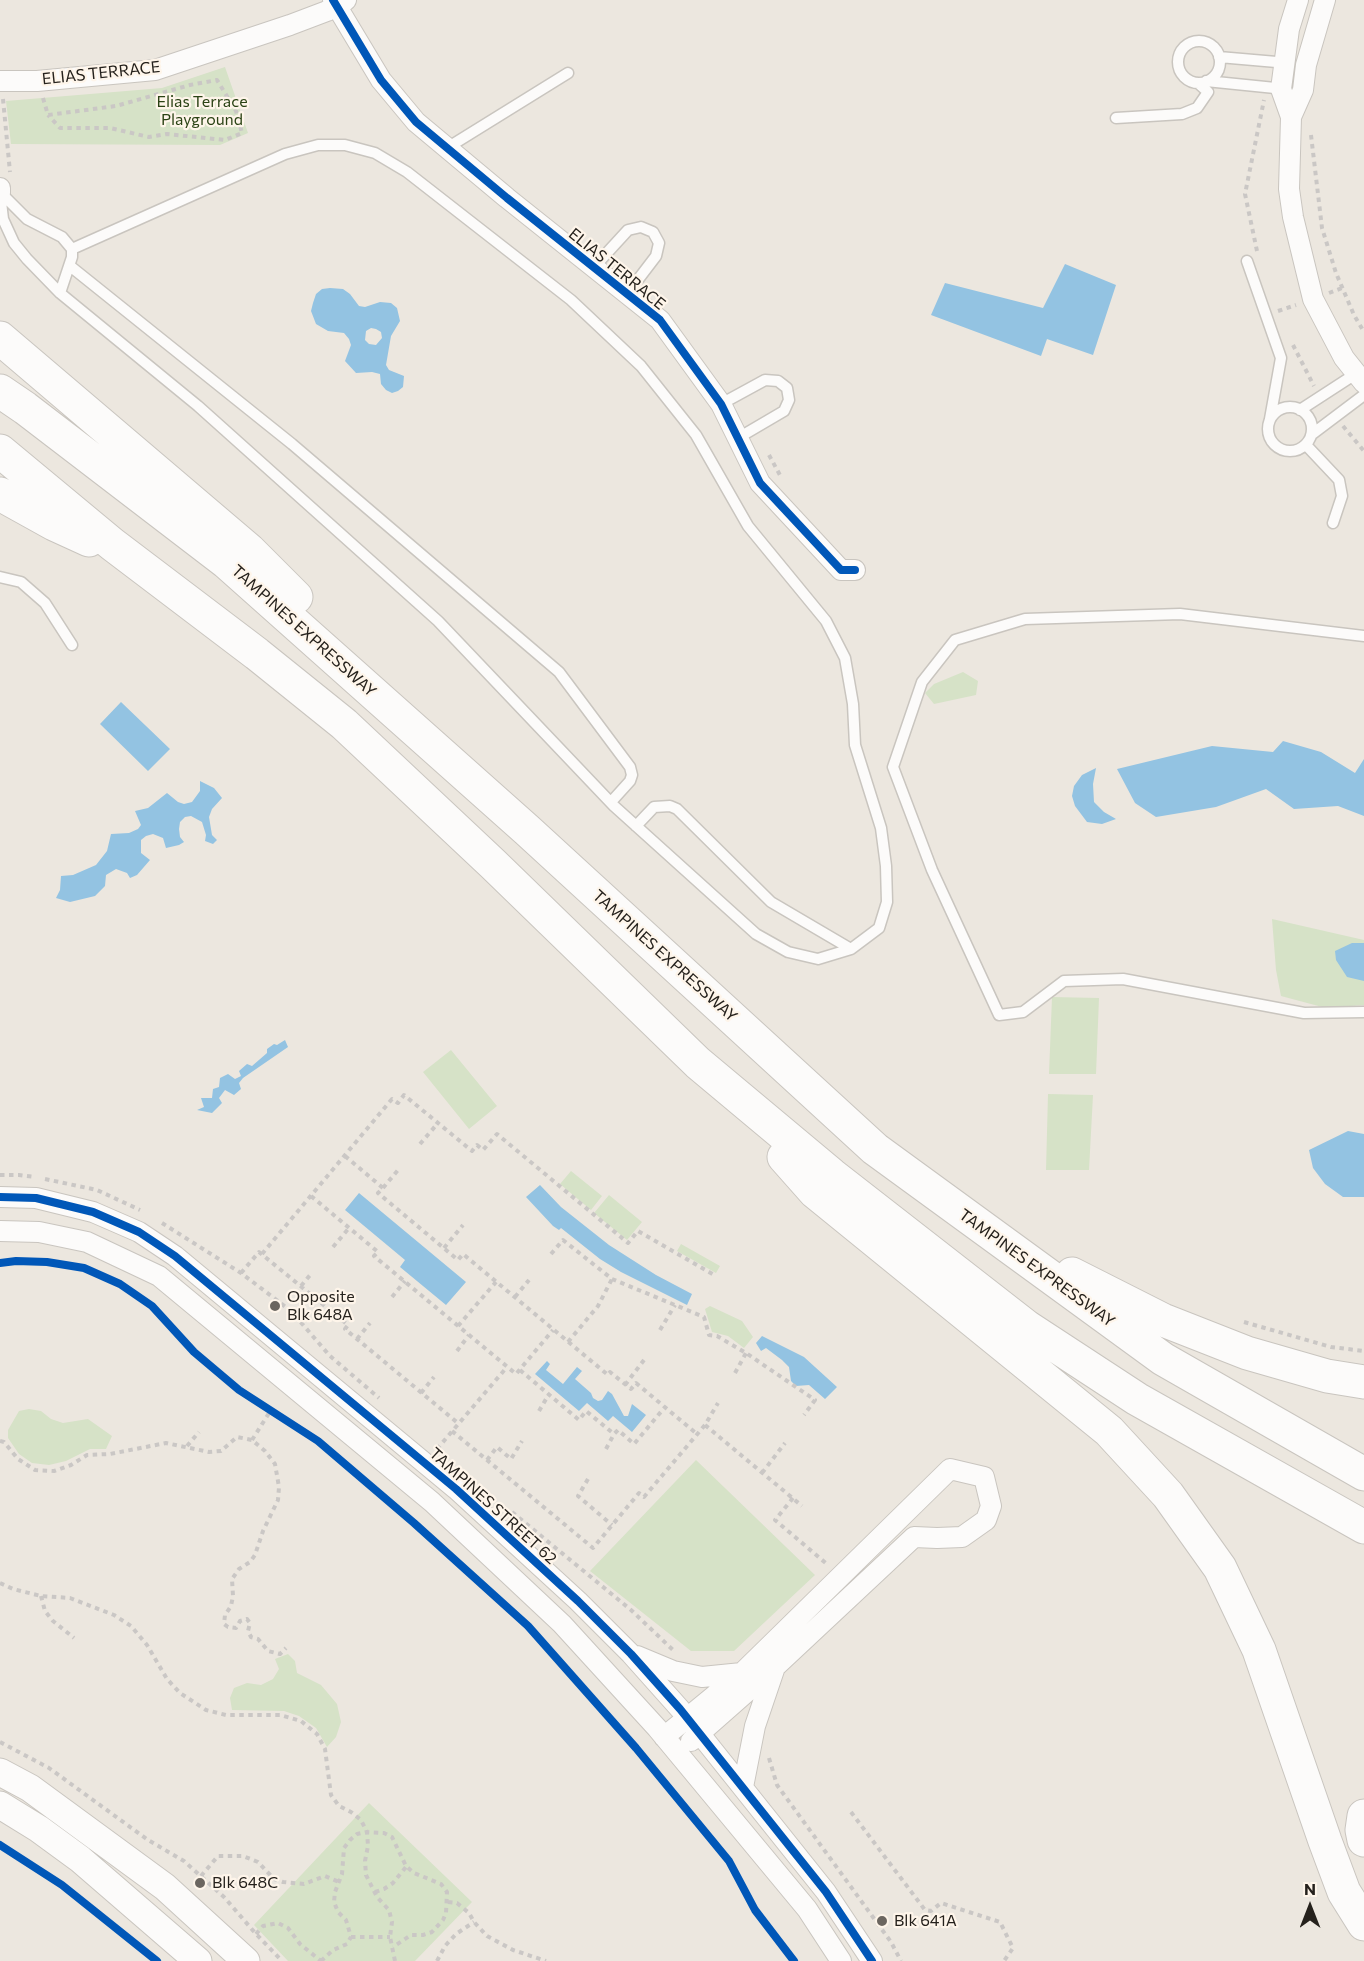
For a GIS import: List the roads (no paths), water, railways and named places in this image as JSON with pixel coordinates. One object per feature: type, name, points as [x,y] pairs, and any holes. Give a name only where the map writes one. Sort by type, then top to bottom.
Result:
[{"type":"highway","points":[[0,338],[249,550],[527,830]]},
{"type":"highway","name":"TAMPINES EXPRESSWAY","points":[[0,392],[25,408],[226,562],[527,830],[875,1149],[1163,1359],[1364,1474]]},
{"type":"highway","points":[[0,451],[112,544],[257,654],[344,724],[493,864],[698,1063],[815,1192],[1109,1431],[1168,1496],[1220,1568],[1259,1650],[1344,1892],[1364,1924]]},
{"type":"highway","points":[[0,494],[83,538],[112,544]]},
{"type":"highway","points":[[698,1063],[831,1175],[1027,1327],[1137,1399],[1364,1527]]},
{"type":"highway","points":[[1006,1246],[1032,1250],[1067,1272],[1163,1320],[1246,1353],[1327,1376],[1364,1382]]},
{"type":"highway","points":[[1364,1816],[1362,1830],[1364,1840]]},
{"type":"street","points":[[1291,117],[1274,88],[1284,63],[1289,29],[1298,0]]},
{"type":"street","points":[[1325,0],[1306,65],[1303,90],[1291,117],[1288,189],[1313,299],[1344,358],[1360,378]]},
{"type":"street","name":"ELIAS TERRACE","points":[[1,81],[37,81],[155,70],[290,25],[338,2],[381,80],[416,122],[660,320],[721,404],[760,483],[841,570],[855,570]]},
{"type":"street","points":[[0,188],[0,193]]},
{"type":"street","name":"TAMPINES STREET 62","points":[[0,1197],[36,1198],[70,1206],[93,1212],[139,1232],[175,1257],[456,1489],[578,1601],[631,1654],[687,1718],[826,1892],[872,1961]]},
{"type":"street","points":[[0,1231],[39,1232],[87,1242],[159,1276],[432,1502],[562,1624],[664,1737],[807,1909],[842,1961]]},
{"type":"street","points":[[664,1737],[742,1673],[950,1469],[984,1477],[991,1506],[986,1520],[962,1537],[914,1537],[678,1754]]},
{"type":"street","points":[[863,1553],[880,1568]]},
{"type":"street","points":[[631,1654],[673,1671],[702,1677],[742,1673]]},
{"type":"street","points":[[742,1787],[755,1726],[775,1667]]},
{"type":"street","points":[[0,1772],[30,1788],[165,1887],[246,1961]]},
{"type":"street","points":[[0,1805],[39,1829],[80,1859],[198,1961]]},
{"type":"lane","points":[[1202,82],[1214,76],[1219,67],[1219,57],[1208,43],[1199,41],[1190,43],[1182,49],[1178,57],[1178,66],[1182,75],[1189,81],[1303,90]]},
{"type":"lane","points":[[1219,57],[1306,65]]},
{"type":"lane","points":[[447,148],[568,73]]},
{"type":"lane","points":[[1116,118],[1182,114],[1197,108],[1208,92],[1202,82]]},
{"type":"lane","points":[[0,193],[3,219],[14,243],[60,293],[198,406],[438,621],[611,802],[756,934],[788,952],[818,959],[851,949],[879,928],[887,902],[886,866],[881,828],[855,745],[853,704],[845,658],[826,621],[748,526],[696,435],[641,366],[586,314],[407,172],[375,153],[345,145],[318,145],[285,154],[72,249]]},
{"type":"lane","points":[[0,193],[27,219],[62,237],[72,249],[70,266],[60,293]]},
{"type":"lane","points":[[594,267],[628,230],[641,227],[653,232],[659,243],[656,256],[627,294]]},
{"type":"lane","points":[[1247,261],[1281,358],[1267,429],[1276,447],[1287,452],[1297,450],[1364,395]]},
{"type":"lane","points":[[70,266],[292,444],[558,672],[630,767],[632,775],[630,781],[611,802]]},
{"type":"lane","points":[[1300,410],[1360,378]]},
{"type":"lane","points":[[721,404],[765,380],[778,381],[787,388],[789,400],[784,411],[738,438]]},
{"type":"lane","points":[[1270,418],[1278,411],[1288,407],[1300,410],[1307,415],[1312,424],[1309,440],[1339,480],[1342,488],[1342,496],[1333,523]]},
{"type":"lane","points":[[0,577],[21,582],[45,603],[72,645]]},
{"type":"lane","points":[[1364,636],[1180,614],[1025,619],[955,640],[922,682],[893,767],[932,870],[999,1015],[1023,1012],[1064,981],[1124,979],[1304,1013],[1364,1012]]},
{"type":"lane","points":[[636,826],[654,807],[670,806],[678,809],[771,902],[851,949]]},
{"type":"water","points":[[1065,264],[1116,285],[1093,355],[1047,339],[1041,356],[931,315],[945,283],[1043,308]]},
{"type":"water","points":[[322,289],[343,289],[359,306],[365,307],[380,302],[391,303],[397,308],[400,321],[391,336],[386,365],[389,370],[404,376],[403,387],[398,391],[392,393],[386,390],[381,384],[380,374],[356,373],[345,361],[351,345],[349,339],[344,333],[328,331],[316,324],[311,311],[316,294]],"holes":[[[371,328],[381,332],[382,338],[376,345],[369,344],[365,340],[366,331]]]},
{"type":"water","points":[[121,702],[170,749],[148,771],[100,724]]},
{"type":"water","points":[[1283,741],[1321,752],[1355,773],[1364,759],[1364,816],[1338,806],[1294,809],[1266,789],[1216,807],[1156,817],[1135,803],[1117,769],[1212,746],[1273,752]]},
{"type":"water","points":[[1096,768],[1093,784],[1094,802],[1116,819],[1102,824],[1087,822],[1075,806],[1072,796],[1074,786],[1082,775]]},
{"type":"water","points":[[200,781],[214,788],[222,798],[212,809],[209,817],[212,835],[217,840],[213,844],[205,841],[206,835],[202,822],[191,816],[185,817],[180,822],[179,829],[180,837],[184,842],[179,845],[166,848],[163,838],[153,834],[141,840],[141,853],[150,860],[137,875],[130,878],[127,873],[116,869],[106,875],[105,886],[95,896],[70,902],[56,898],[60,890],[61,876],[73,875],[96,865],[107,851],[111,834],[129,833],[138,829],[141,825],[135,811],[148,808],[167,793],[178,802],[184,804],[192,802],[200,791]]},
{"type":"water","points":[[1352,943],[1364,943],[1364,981],[1347,977],[1336,960],[1335,951]]},
{"type":"water","points":[[285,1040],[288,1047],[243,1078],[239,1083],[241,1089],[234,1095],[225,1090],[219,1098],[222,1103],[212,1113],[197,1110],[204,1107],[201,1098],[212,1098],[213,1089],[219,1087],[220,1078],[228,1074],[235,1079],[241,1076],[239,1071],[247,1064],[252,1066],[267,1053],[267,1049]]},
{"type":"water","points":[[1348,1131],[1364,1134],[1364,1197],[1343,1197],[1325,1184],[1313,1168],[1309,1150]]},
{"type":"water","points":[[540,1185],[561,1207],[609,1245],[656,1275],[692,1294],[687,1305],[621,1272],[600,1259],[561,1228],[559,1230],[553,1226],[526,1197]]},
{"type":"water","points":[[359,1193],[466,1282],[446,1305],[400,1267],[405,1260],[345,1210]]},
{"type":"water","points":[[762,1336],[804,1357],[837,1387],[825,1399],[809,1385],[796,1386],[791,1381],[789,1367],[782,1360],[766,1348],[761,1351],[756,1343]]},
{"type":"water","points":[[547,1361],[550,1364],[546,1370],[563,1384],[577,1367],[582,1371],[575,1379],[591,1393],[593,1398],[598,1401],[602,1400],[608,1391],[624,1416],[628,1416],[632,1404],[646,1415],[632,1432],[613,1416],[608,1421],[587,1403],[579,1411],[535,1374]]},
{"type":"place","name":"Opposite Blk 648A","points":[[275,1306]]},
{"type":"place","name":"Blk 648C","points":[[200,1883]]},
{"type":"place","name":"Blk 641A","points":[[882,1921]]},
{"type":"park label","name":"Elias Terrace Playground","points":[[202,111]]}]
